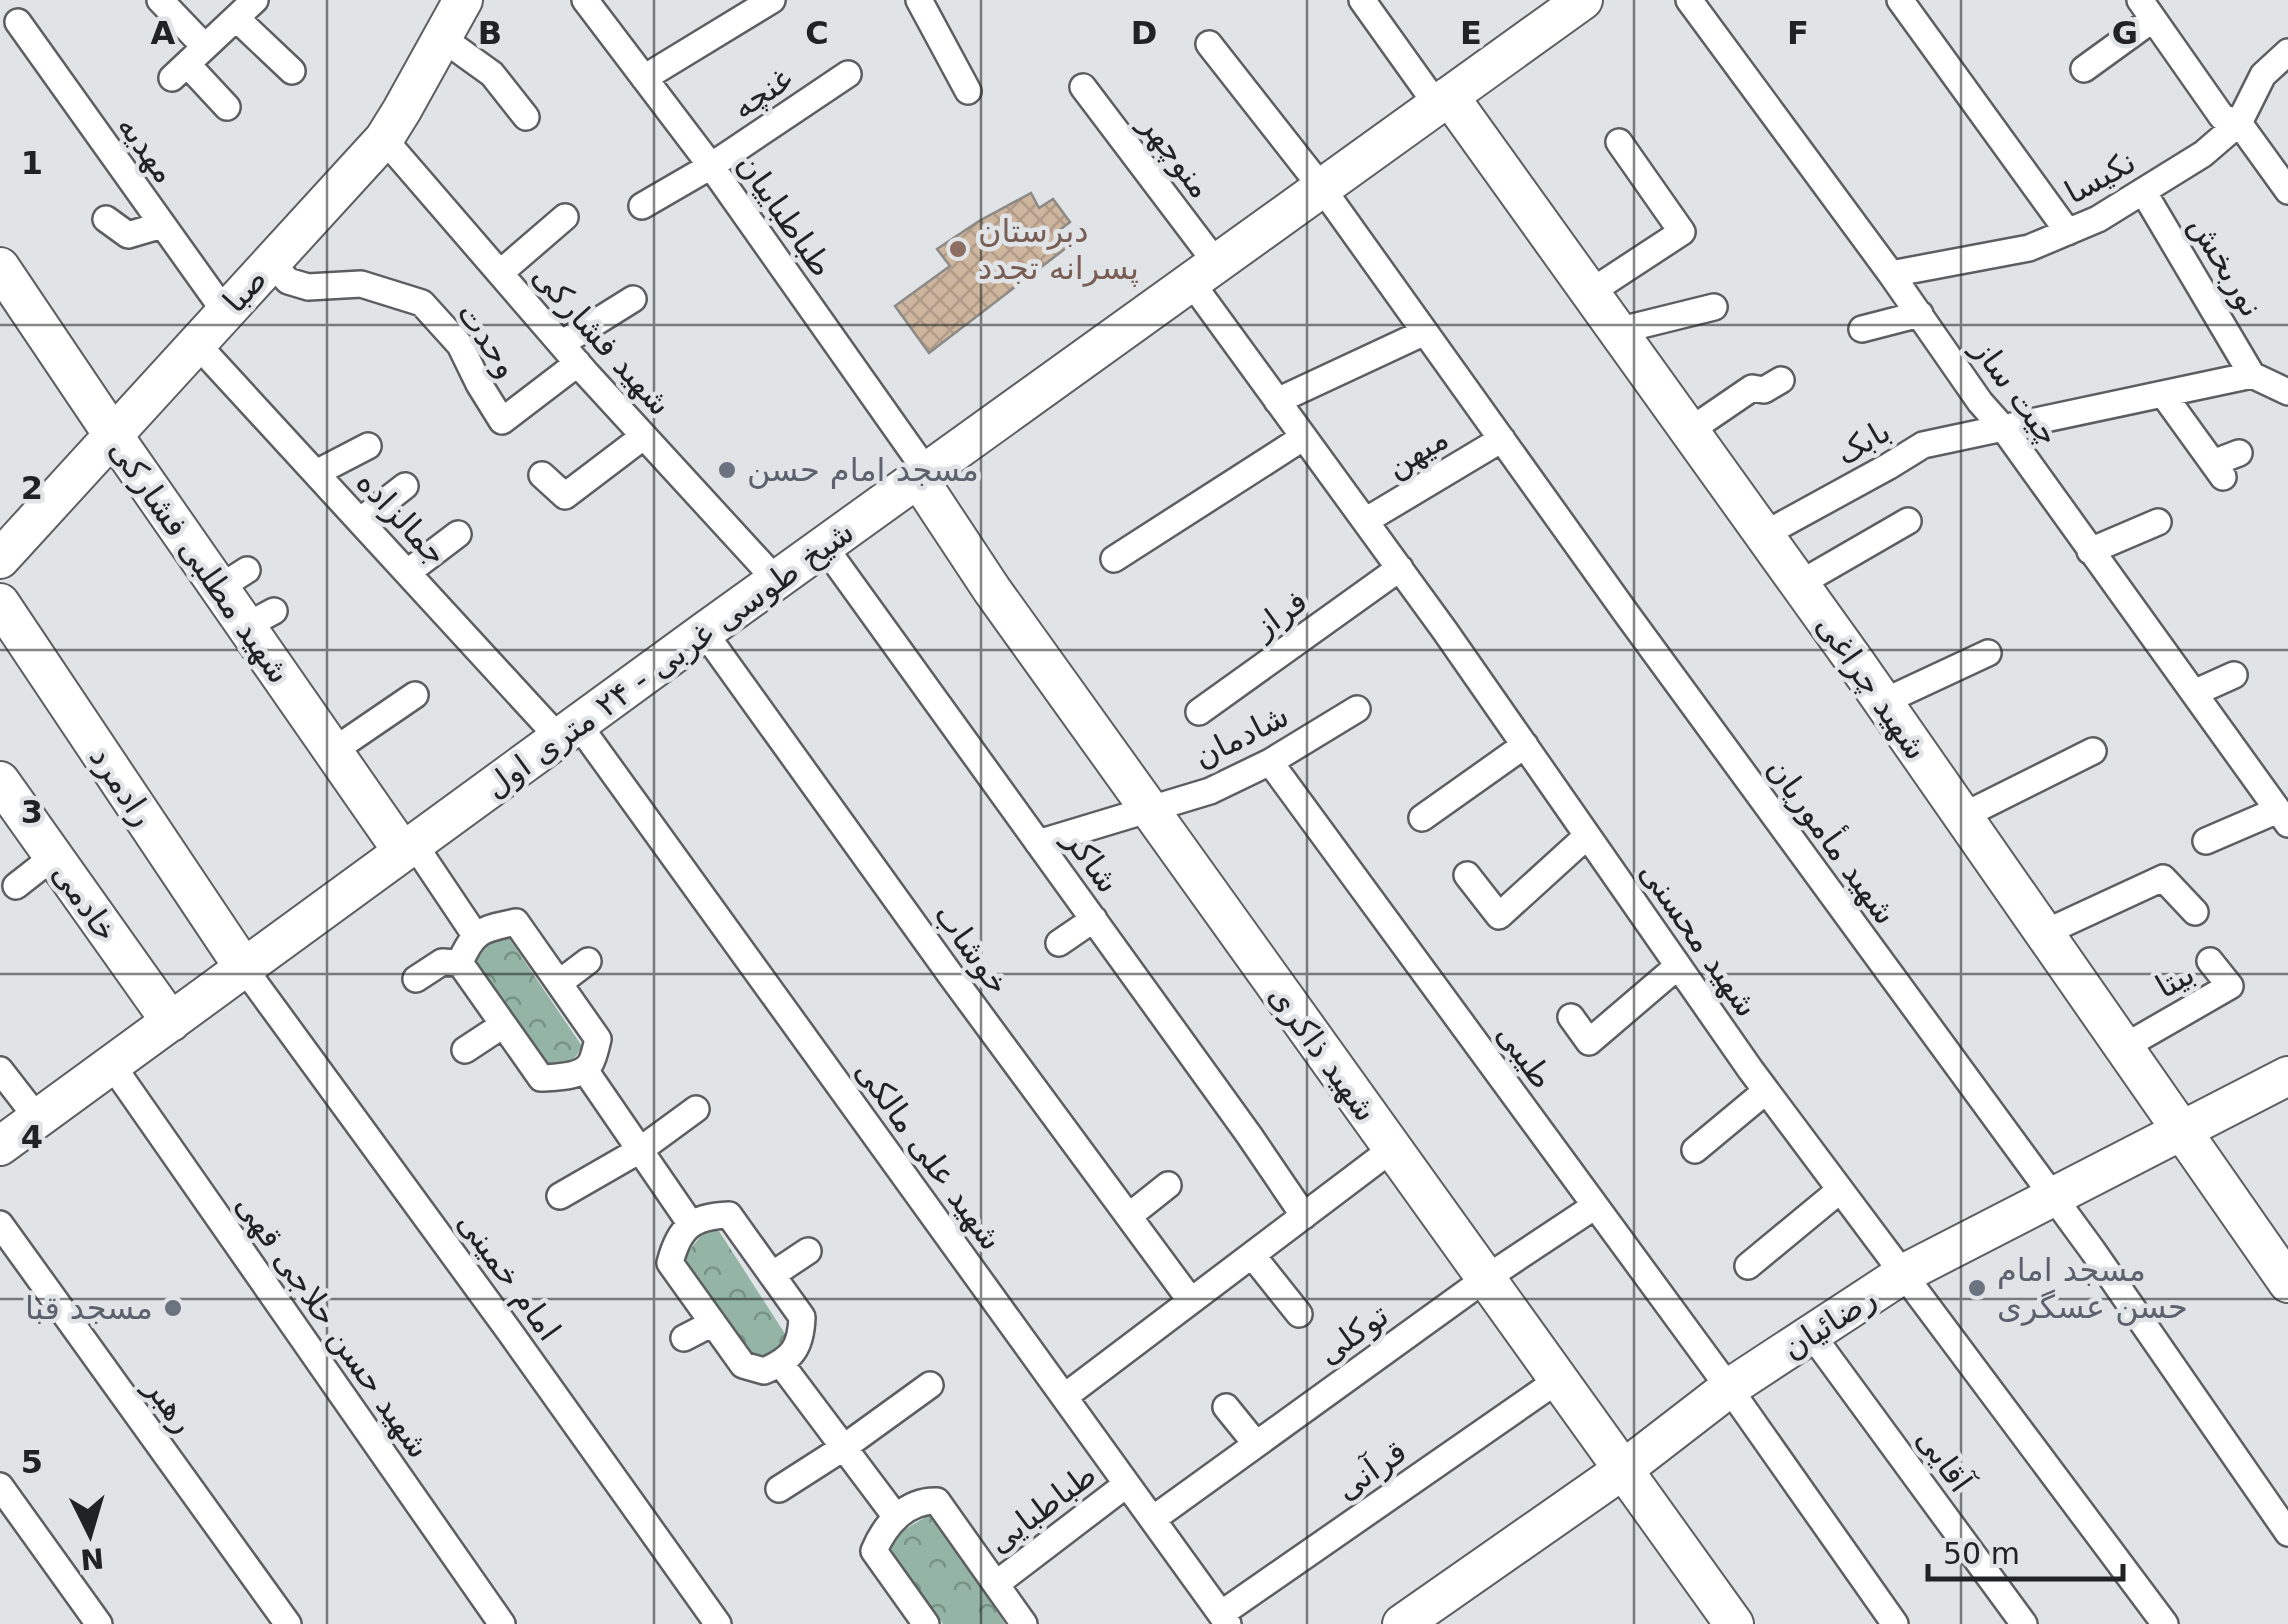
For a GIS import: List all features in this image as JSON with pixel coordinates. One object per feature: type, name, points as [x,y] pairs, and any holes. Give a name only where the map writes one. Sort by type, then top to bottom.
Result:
[{"type":"street","points":[[160,0],[188,63],[227,107]]},
{"type":"street","name":"صبا","points":[[0,560],[384,138],[462,0]]},
{"type":"street","name":"طباطباییان","points":[[585,0],[711,166],[922,475]]},
{"type":"street","points":[[644,78],[772,0]]},
{"type":"street","points":[[919,0],[968,91]]},
{"type":"street","points":[[1362,0],[1443,101]]},
{"type":"street","name":"شیخ طوسی غربی - ۲۴ متری اول","points":[[0,1146],[704,632],[1583,0]]},
{"type":"street","name":"چیت ساز","points":[[1689,0],[2283,817]]},
{"type":"street","points":[[1900,0],[2068,232]]},
{"type":"street","points":[[188,63],[246,9],[292,71]]},
{"type":"street","points":[[2084,69],[2147,9],[2222,116],[2240,124],[2288,192]]},
{"type":"street","name":"مهدیه","points":[[18,22],[225,312]]},
{"type":"street","points":[[442,38],[492,74],[526,116]]},
{"type":"street","name":"شهید مأموریان","points":[[1209,44],[1322,188],[2093,1251],[2288,1533]]},
{"type":"street","name":"نکیسا","points":[[1891,274],[2029,248],[2098,219],[2203,154],[2240,124],[2263,74],[2288,52]]},
{"type":"street","name":"غنچه","points":[[642,206],[711,166],[848,74]]},
{"type":"street","name":"منوچهر","points":[[1084,87],[1204,273]]},
{"type":"street","name":"شهید چراغی","points":[[1443,101],[1589,293],[1799,584],[2288,1283]]},
{"type":"street","name":"شهید فشارکی","points":[[384,138],[570,354],[776,580]]},
{"type":"street","points":[[1589,293],[1682,232],[1619,142]]},
{"type":"street","name":"نوربخش","points":[[2144,191],[2252,375]]},
{"type":"street","points":[[500,273],[565,216]]},
{"type":"street","points":[[106,219],[128,235],[162,225]]},
{"type":"street","name":"وحدت","points":[[270,262],[288,280],[308,287],[361,284],[422,303],[460,345],[502,421],[570,354]]},
{"type":"street","name":"شهید مطلبی فشارکی","points":[[0,268],[113,435],[233,579],[260,619],[333,752],[408,848]]},
{"type":"street","name":"شهید محسنی","points":[[1204,273],[1278,400],[1766,1091],[2165,1624]]},
{"type":"street","points":[[570,354],[633,299]]},
{"type":"street","points":[[1617,331],[1714,307]]},
{"type":"street","points":[[1862,328],[1920,314]]},
{"type":"street","points":[[1278,400],[1425,332]]},
{"type":"street","name":"جمالزاده","points":[[196,343],[408,572],[568,731]]},
{"type":"street","points":[[2252,375],[2288,392]]},
{"type":"street","name":"بابک","points":[[1763,534],[1923,445],[2252,375]]},
{"type":"street","points":[[1688,431],[1752,388],[1764,390],[1781,380]]},
{"type":"street","points":[[2163,394],[2218,470],[2240,453]]},
{"type":"street","points":[[542,476],[565,496],[644,436]]},
{"type":"street","points":[[1114,559],[1304,437]]},
{"type":"street","name":"میهن","points":[[1365,521],[1502,440]]},
{"type":"street","points":[[316,473],[368,446]]},
{"type":"street","name":"شهید ذاکری","points":[[922,475],[992,590],[1734,1624]]},
{"type":"street","points":[[360,520],[406,486]]},
{"type":"street","points":[[1799,584],[1908,522]]},
{"type":"street","points":[[2090,551],[2158,522]]},
{"type":"street","points":[[408,572],[458,534]]},
{"type":"street","name":"شاکر","points":[[824,546],[1304,1216]]},
{"type":"street","name":"فراز","points":[[1199,712],[1400,568]]},
{"type":"street","name":"رادمرد","points":[[0,603],[244,968]]},
{"type":"street","name":"خوشاب","points":[[704,632],[1192,1301]]},
{"type":"street","points":[[1883,702],[1988,653]]},
{"type":"street","points":[[2194,694],[2234,675]]},
{"type":"street","points":[[333,752],[415,695]]},
{"type":"street","name":"شادمان","points":[[1038,842],[1210,791],[1270,762],[1356,709]]},
{"type":"street","name":"شهید علی مالکی","points":[[568,731],[1064,1397],[1224,1619]]},
{"type":"street","points":[[1422,818],[1525,745]]},
{"type":"street","points":[[1963,816],[2093,751]]},
{"type":"street","name":"طیبی","points":[[1270,762],[1729,1388],[1895,1624]]},
{"type":"street","name":"خادمی","points":[[0,782],[171,1022]]},
{"type":"street","points":[[2206,841],[2283,817]]},
{"type":"street","points":[[1467,875],[1499,916],[1587,836]]},
{"type":"street","points":[[408,848],[475,935]]},
{"type":"street","points":[[16,886],[54,857]]},
{"type":"street","points":[[2044,933],[2163,878],[2195,912]]},
{"type":"street","points":[[1059,944],[1094,920]]},
{"type":"street","points":[[516,922],[598,1039],[591,1064],[563,1077],[541,1078],[460,963],[475,935],[516,922]]},
{"type":"street","points":[[559,983],[588,961]]},
{"type":"street","name":"بیتا","points":[[2124,1047],[2230,986],[2210,961]]},
{"type":"street","points":[[416,979],[442,962],[460,963]]},
{"type":"street","points":[[1572,1017],[1589,1042],[1678,966]]},
{"type":"street","name":"امام خمینی","points":[[244,968],[718,1624]]},
{"type":"street","points":[[465,1050],[503,1025]]},
{"type":"street","name":"شهید حسن حلاجی قهی","points":[[112,1065],[502,1624]]},
{"type":"street","points":[[0,1070],[38,1119]]},
{"type":"street","points":[[585,1070],[690,1223]]},
{"type":"street","name":"رضائیان","points":[[1402,1624],[1624,1469],[1729,1388],[1904,1274],[2288,1076]]},
{"type":"street","points":[[1695,1150],[1766,1091]]},
{"type":"street","points":[[560,1196],[640,1150],[696,1109]]},
{"type":"street","points":[[1064,1397],[1392,1149]]},
{"type":"street","points":[[1129,1216],[1168,1185]]},
{"type":"street","points":[[1748,1266],[1840,1190]]},
{"type":"street","name":"توکلی","points":[[1152,1519],[1486,1279],[1595,1206]]},
{"type":"street","points":[[729,1215],[772,1275],[802,1317],[801,1338],[791,1355],[764,1372],[744,1365],[670,1263],[674,1246],[690,1223],[729,1215]]},
{"type":"street","name":"رهبر","points":[[0,1224],[288,1624]]},
{"type":"street","points":[[772,1275],[808,1252]]},
{"type":"street","points":[[1252,1255],[1300,1314]]},
{"type":"street","points":[[684,1338],[713,1323]]},
{"type":"street","name":"آقایی","points":[[1812,1335],[2024,1624]]},
{"type":"street","points":[[781,1364],[896,1517]]},
{"type":"street","name":"قرآنی","points":[[1224,1619],[1558,1380]]},
{"type":"street","points":[[780,1489],[930,1385]]},
{"type":"street","points":[[1226,1407],[1256,1444]]},
{"type":"street","name":"طباطبایی","points":[[996,1584],[1127,1484]]},
{"type":"street","points":[[0,1486],[100,1624]]},
{"type":"street","points":[[926,1624],[874,1550],[896,1517],[914,1503],[937,1501],[1024,1624]]},
{"type":"green space","points":[[508,937],[582,1046],[564,1065],[547,1069],[472,965],[481,950]]},
{"type":"green space","points":[[715,1225],[789,1340],[768,1358],[756,1360],[683,1257]]},
{"type":"green space","points":[[932,1513],[1005,1624],[943,1624],[888,1545]]},
{"type":"building","points":[[1031,193],[1039,208],[1053,199],[1070,222],[1057,232],[1066,248],[929,353],[895,306],[950,266],[937,249]]},
{"type":"place","name":"دبرستان پسرانه تجدد","points":[[958,249]]},
{"type":"place","name":"مسجد امام حسن","points":[[727,470]]},
{"type":"place","name":"مسجد امام حسن عسگری","points":[[1977,1288]]},
{"type":"place","name":"مسجد قبا","points":[[173,1308]]}]
